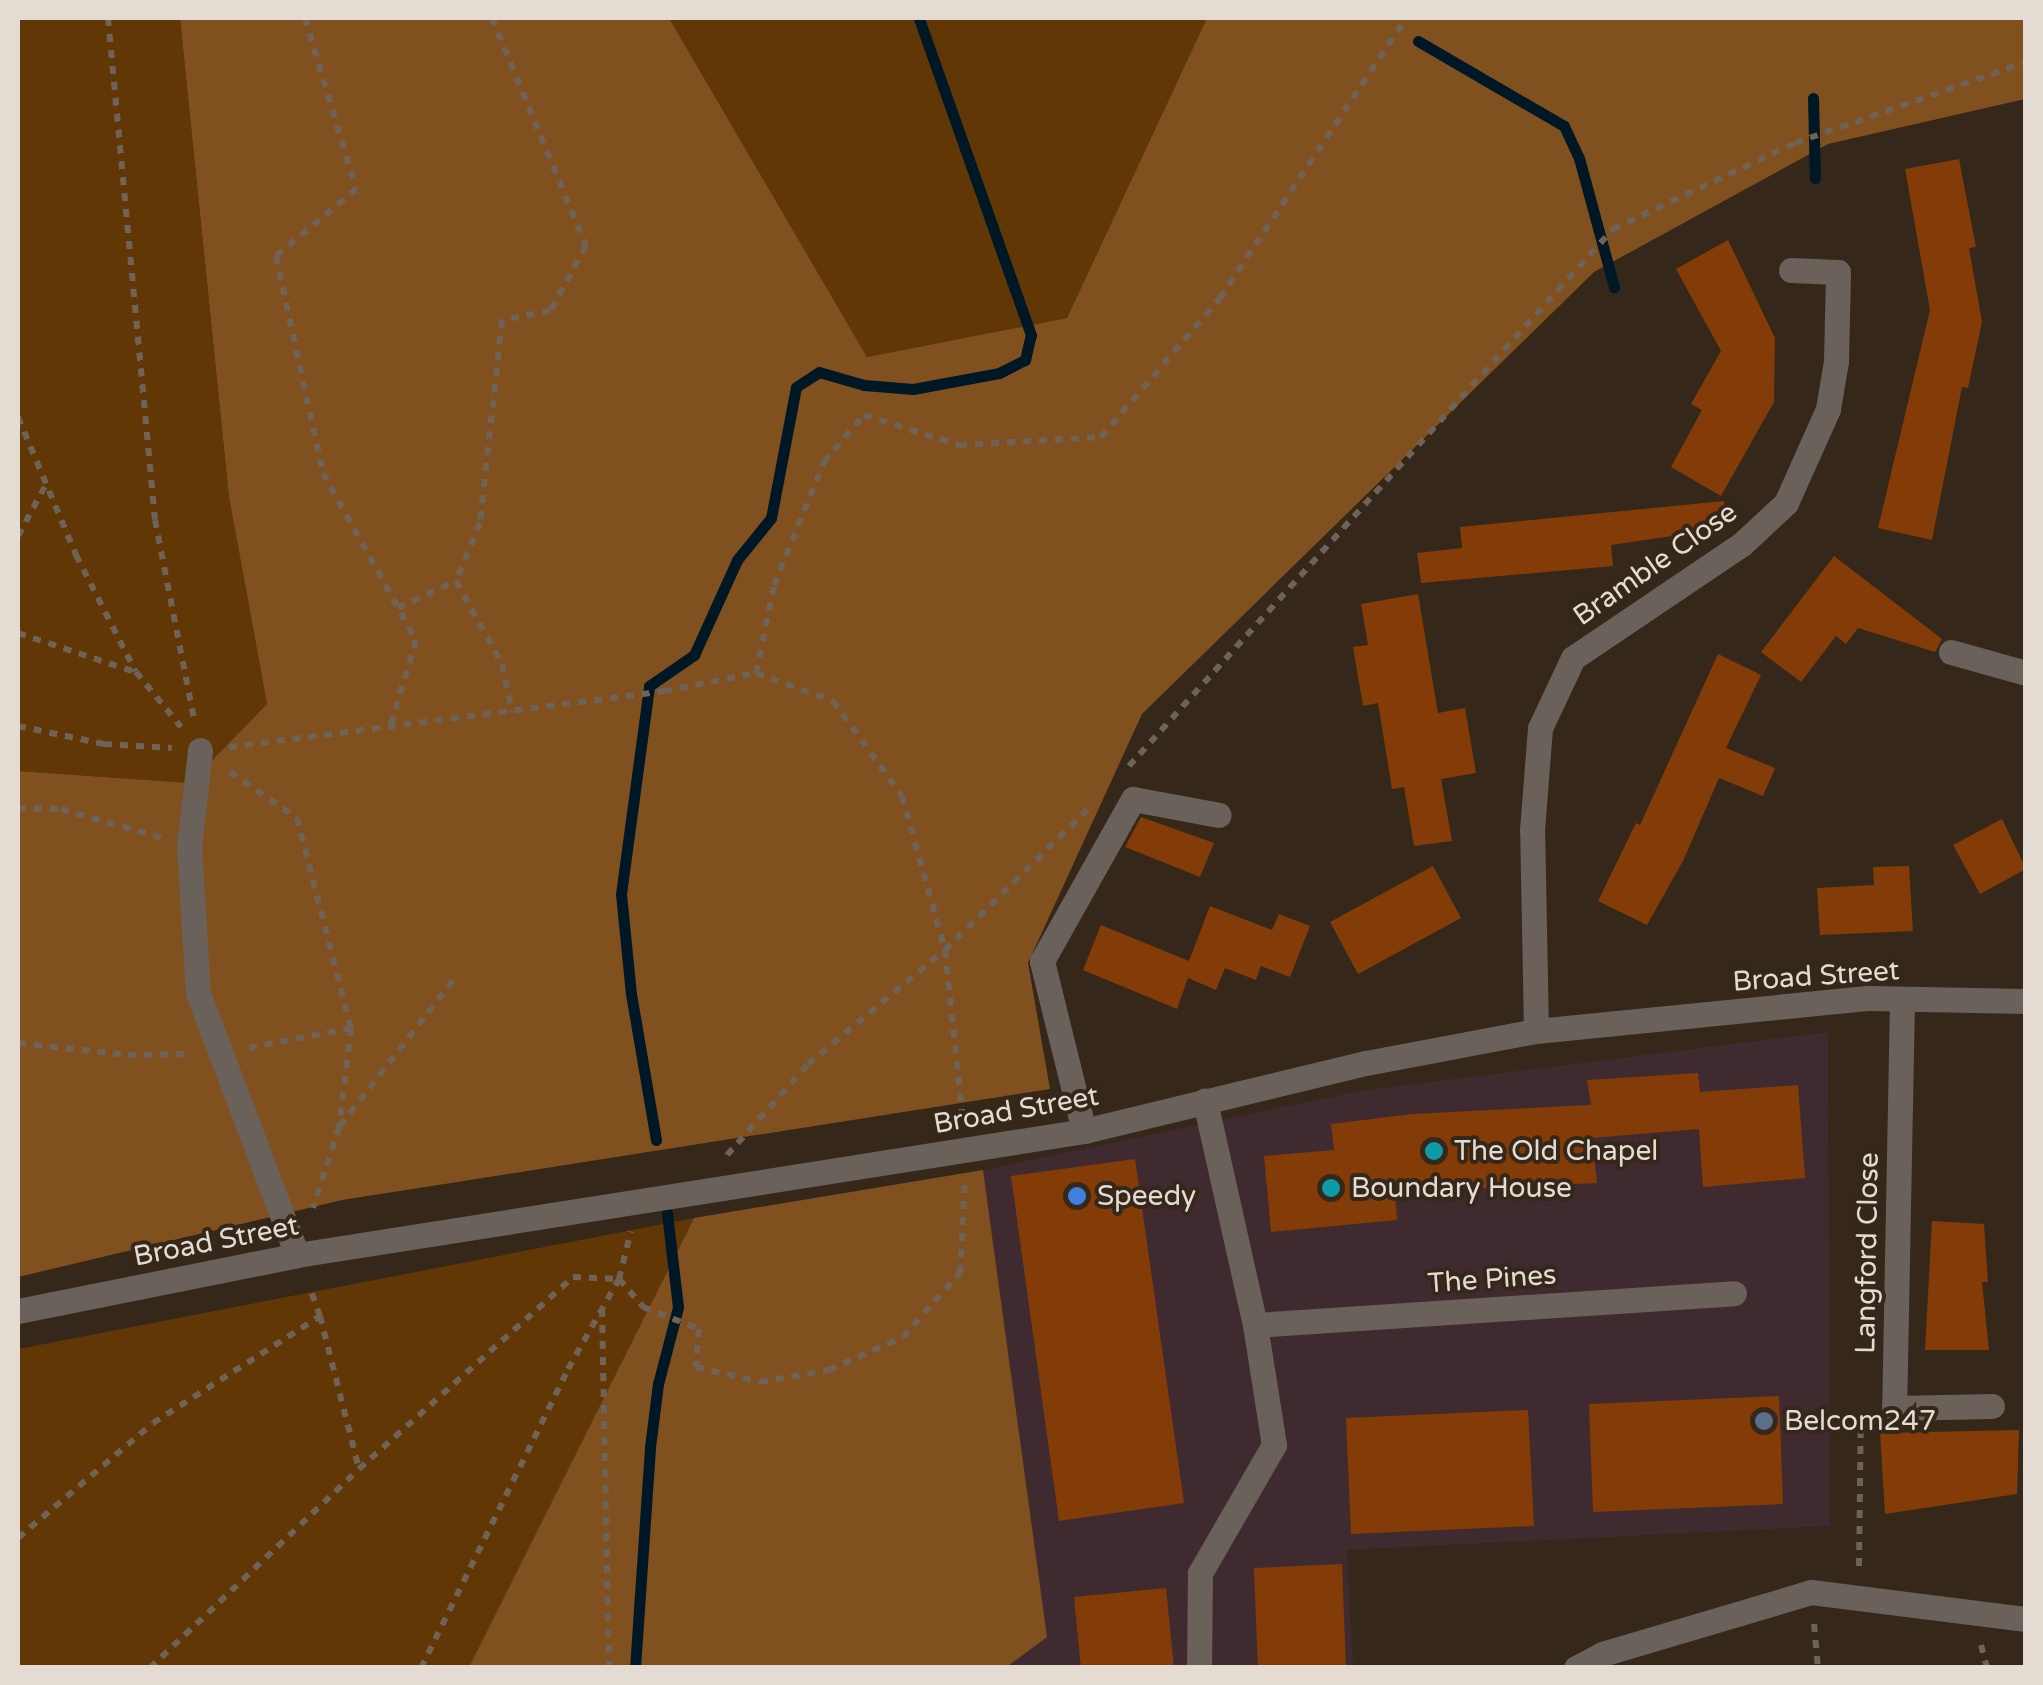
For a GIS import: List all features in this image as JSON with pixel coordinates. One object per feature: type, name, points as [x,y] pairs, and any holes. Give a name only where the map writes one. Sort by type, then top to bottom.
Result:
[{"type":"street","name":"Bramble Close","points":[[1536,1031],[1534,775],[1540,728],[1555,688],[1573,658],[1742,544],[1786,502],[1828,410],[1836,360],[1838,272],[1791,270]]},
{"type":"street","points":[[1951,652],[2026,673]]},
{"type":"street","points":[[200,750],[189,846],[198,993],[297,1255]]},
{"type":"street","points":[[1084,1131],[1042,961],[1133,799],[1219,815]]},
{"type":"street","name":"Broad Street","points":[[18,1311],[297,1255],[1084,1131],[1366,1063],[1536,1031],[1869,998],[2026,1001]]},
{"type":"street","name":"Langford Close","points":[[1902,1000],[1894,1408],[1992,1406]]},
{"type":"street","points":[[1199,1668],[1200,1573],[1274,1445],[1255,1326],[1204,1101]]},
{"type":"street","name":"The Pines","points":[[1255,1326],[1734,1293]]},
{"type":"street","points":[[1576,1668],[1602,1654],[1810,1592],[2026,1619]]},
{"type":"path","points":[[108,18],[156,520],[200,750]]},
{"type":"path","points":[[305,18],[356,189],[276,256],[324,473],[416,640],[390,728]]},
{"type":"path","points":[[398,608],[456,582],[480,524],[502,320],[550,311],[586,246],[492,18]]},
{"type":"path","points":[[756,673],[774,585],[824,462],[864,415],[959,444],[1101,438],[1220,298],[1406,18]]},
{"type":"path","points":[[1116,782],[1614,229],[1795,143],[2026,62]]},
{"type":"path","points":[[18,417],[45,486],[136,672],[200,750],[296,818],[351,1028],[339,1128],[297,1255],[320,1316],[359,1470]]},
{"type":"path","points":[[18,536],[45,486]]},
{"type":"path","points":[[456,582],[502,664],[512,712]]},
{"type":"path","points":[[18,633],[136,672]]},
{"type":"path","points":[[18,726],[104,744],[200,750],[512,712],[756,673],[833,701],[902,796],[945,950],[966,1150],[960,1273],[903,1337],[829,1370],[760,1382],[696,1366],[699,1330],[643,1306],[619,1278],[573,1277],[359,1470],[150,1668]]},
{"type":"path","points":[[698,1192],[808,1064],[945,950],[1101,796]]},
{"type":"path","points":[[18,808],[61,809],[189,846]]},
{"type":"path","points":[[339,1128],[455,978]]},
{"type":"path","points":[[422,1668],[602,1305],[619,1278],[639,1200]]},
{"type":"path","points":[[602,1305],[610,1668]]},
{"type":"path","points":[[18,1538],[153,1422],[320,1316]]},
{"type":"path","points":[[1810,1592],[1818,1668]]},
{"type":"shaded area","points":[[18,18],[180,18],[229,497],[267,704],[190,783],[18,771]]},
{"type":"shaded area","points":[[180,18],[669,18],[867,357],[1067,318],[1207,18],[2025,18],[2025,99],[1828,144],[1594,272],[1142,714],[1028,963],[1050,1089],[342,1200],[18,1277],[18,771],[190,783],[267,704],[229,497]]},
{"type":"shaded area","points":[[669,18],[1207,18],[1067,318],[867,357]]},
{"type":"shaded area","points":[[1828,1032],[1830,1526],[1347,1550],[1353,1667],[1005,1667],[1047,1637],[983,1170],[1359,1091]]},
{"type":"shaded area","points":[[983,1170],[1047,1637],[1005,1668],[469,1667],[694,1218]]},
{"type":"shaded area","points":[[694,1218],[469,1667],[18,1668],[18,1349]]},
{"type":"building","points":[[1959,159],[1976,247],[1969,248],[1982,322],[1968,388],[1962,387],[1932,540],[1878,528],[1930,310],[1905,169]]},
{"type":"building","points":[[1728,240],[1775,338],[1774,402],[1721,496],[1671,467],[1702,410],[1691,404],[1721,351],[1676,269]]},
{"type":"building","points":[[1724,501],[1727,528],[1611,545],[1613,566],[1421,583],[1417,553],[1462,548],[1460,527]]},
{"type":"building","points":[[1834,556],[1942,639],[1935,652],[1858,628],[1846,644],[1836,636],[1801,682],[1761,652]]},
{"type":"building","points":[[1418,594],[1438,713],[1465,708],[1476,773],[1441,779],[1452,841],[1414,846],[1404,787],[1392,789],[1378,703],[1363,706],[1353,647],[1368,645],[1361,604]]},
{"type":"building","points":[[1718,654],[1761,675],[1726,748],[1775,768],[1763,796],[1719,778],[1683,861],[1647,925],[1598,901],[1636,823],[1640,825]]},
{"type":"building","points":[[1141,817],[1214,843],[1200,877],[1125,847]]},
{"type":"building","points":[[2002,819],[2026,869],[1980,894],[1953,845]]},
{"type":"building","points":[[1433,866],[1461,918],[1358,974],[1330,922]]},
{"type":"building","points":[[1909,866],[1913,931],[1820,935],[1817,888],[1874,885],[1873,867]]},
{"type":"building","points":[[1210,906],[1272,930],[1279,914],[1310,926],[1290,977],[1261,966],[1256,980],[1225,968],[1216,990],[1188,978],[1177,1009],[1083,970],[1101,925],[1189,961]]},
{"type":"building","points":[[1698,1073],[1700,1092],[1798,1085],[1805,1178],[1703,1187],[1699,1129],[1592,1138],[1597,1183],[1395,1192],[1397,1220],[1271,1232],[1264,1156],[1334,1150],[1331,1124],[1412,1114],[1591,1105],[1587,1080]]},
{"type":"building","points":[[1135,1159],[1184,1503],[1059,1521],[1011,1176]]},
{"type":"building","points":[[1932,1221],[1984,1224],[1988,1282],[1982,1282],[1989,1350],[1925,1350]]},
{"type":"building","points":[[1779,1396],[1783,1504],[1593,1512],[1589,1404]]},
{"type":"building","points":[[1528,1410],[1534,1526],[1351,1534],[1346,1418]]},
{"type":"building","points":[[2019,1430],[2017,1494],[1885,1514],[1880,1433]]},
{"type":"building","points":[[1342,1564],[1346,1668],[1258,1668],[1254,1568]]},
{"type":"building","points":[[1166,1588],[1174,1668],[1081,1668],[1074,1597]]},
{"type":"waterway","points":[[656,1140],[631,994],[621,894],[649,686],[694,655],[737,560],[771,518],[796,387],[819,372],[864,385],[913,389],[999,373],[1025,360],[1031,335],[919,18]]},
{"type":"waterway","points":[[1418,41],[1564,126],[1579,158],[1614,287]]},
{"type":"waterway","points":[[1813,98],[1815,178]]},
{"type":"waterway","points":[[635,1668],[650,1447],[658,1384],[678,1307],[667,1213]]},
{"type":"place","name":"The Old Chapel","points":[[1434,1151]]},
{"type":"place","name":"Boundary House","points":[[1331,1188]]},
{"type":"place","name":"Speedy","points":[[1077,1196]]},
{"type":"place","name":"Belcom247","points":[[1764,1421]]}]
